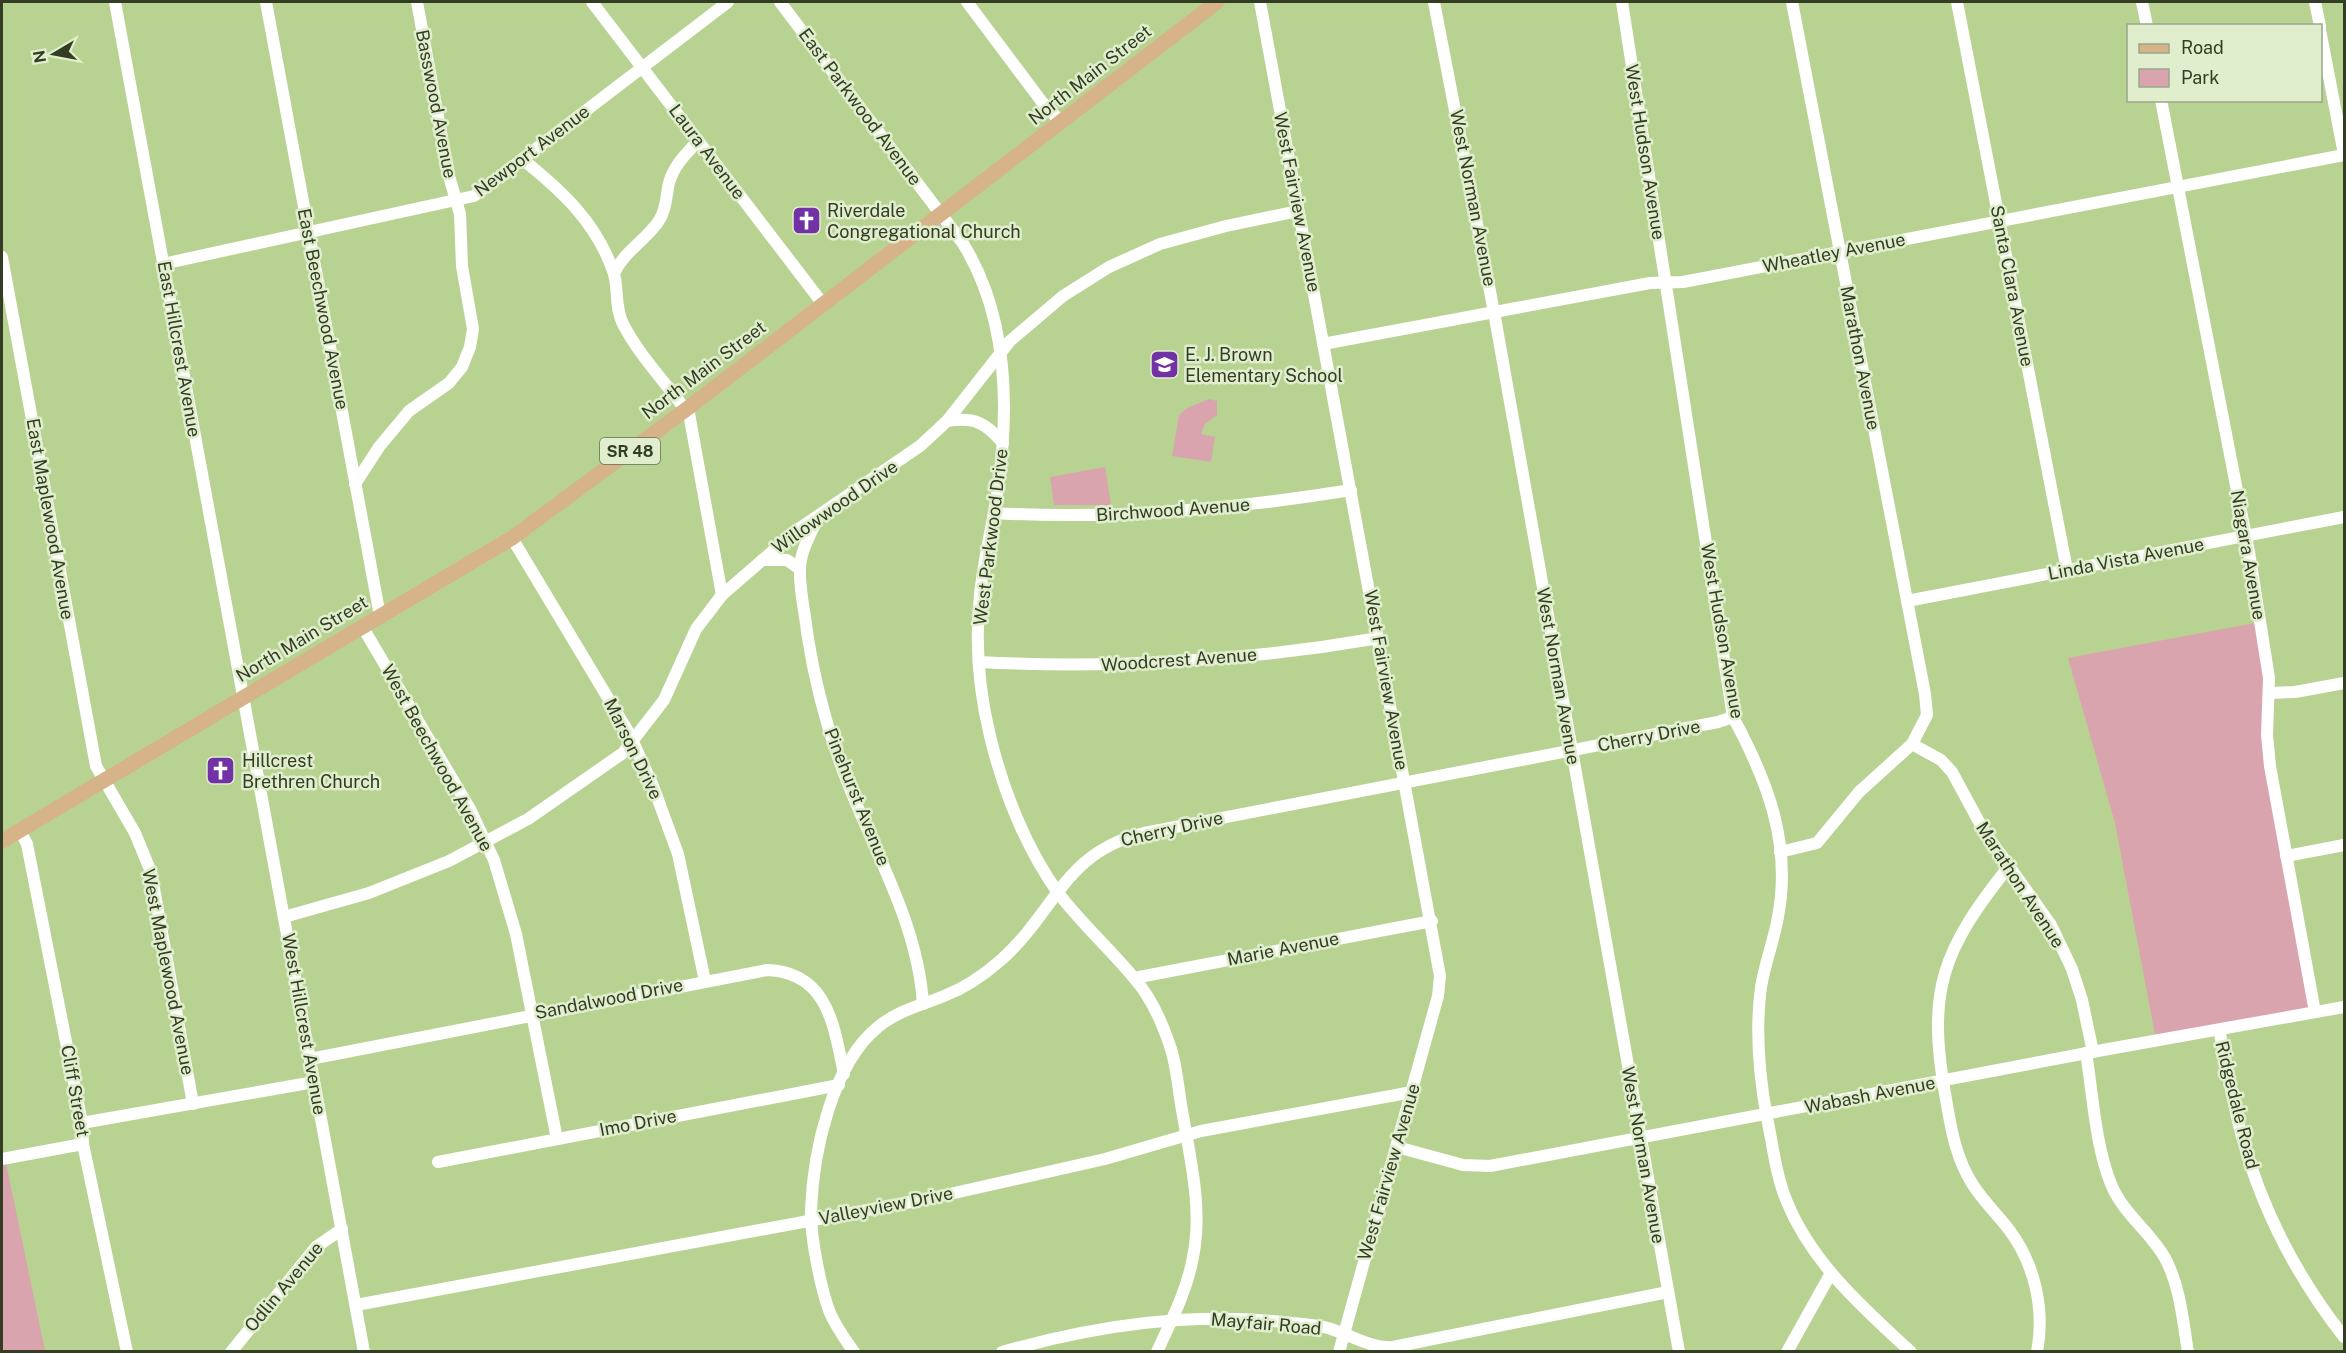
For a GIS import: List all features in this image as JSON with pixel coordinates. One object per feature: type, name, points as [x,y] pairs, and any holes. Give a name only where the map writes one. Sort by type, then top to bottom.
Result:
[{"type":"main road","name":"North Main Street","points":[[2,841],[512,538],[823,304],[1214,3]]},
{"type":"street","name":"East Hillcrest Avenue","points":[[115,2],[243,697]]},
{"type":"street","name":"East Beechwood Avenue","points":[[266,2],[380,616]]},
{"type":"street","name":"Basswood Avenue","points":[[355,484],[393,429],[409,411],[449,383],[467,357],[473,329],[462,266],[457,201],[449,176],[417,2]]},
{"type":"street","name":"Laura Avenue","points":[[592,2],[823,304]]},
{"type":"street","name":"Newport Avenue","points":[[163,264],[474,196],[728,2]]},
{"type":"street","name":"East Parkwood Avenue","points":[[780,2],[941,213]]},
{"type":"street","points":[[967,2],[1042,102],[1061,122]]},
{"type":"street","name":"West Fairview Avenue","points":[[1260,2],[1440,967],[1440,986],[1339,1352]]},
{"type":"street","name":"West Norman Avenue","points":[[1434,2],[1494,312],[1570,751],[1679,1352]]},
{"type":"street","name":"West Hudson Avenue","points":[[1622,2],[1733,717],[1761,769],[1769,794],[1780,852],[1778,917],[1761,986],[1758,1019],[1760,1074],[1777,1171],[1786,1201],[1802,1232],[1831,1273],[1911,1352]]},
{"type":"street","name":"Marathon Avenue","points":[[1792,2],[1925,694],[1927,715],[1912,744],[1941,760],[1952,772],[1984,831],[2010,865],[2062,946],[2082,1000],[2103,1157],[2110,1182],[2124,1209],[2158,1247],[2170,1268],[2188,1352]]},
{"type":"street","name":"Santa Clara Avenue","points":[[1957,2],[2067,570]]},
{"type":"street","points":[[2142,2],[2147,24]]},
{"type":"street","points":[[2315,2],[2319,24]]},
{"type":"street","points":[[2322,38],[2344,154]]},
{"type":"street","name":"Niagara Avenue","points":[[2161,102],[2245,536],[2270,693],[2268,749],[2315,1012]]},
{"type":"street","points":[[614,273],[638,241],[659,221],[666,203],[672,173],[678,162],[698,141]]},
{"type":"street","name":"Wheatley Avenue","points":[[1323,344],[1650,283],[1683,282],[2344,154]]},
{"type":"street","points":[[522,159],[574,203],[588,223],[614,273],[614,290],[624,326],[686,408],[722,595]]},
{"type":"street","name":"Willowwood Drive","points":[[284,916],[369,893],[424,872],[487,843],[565,795],[623,753],[664,700],[696,629],[722,595],[797,530],[903,460],[947,421],[1010,341],[1063,296],[1131,256],[1186,236],[1298,211]]},
{"type":"street","name":"West Parkwood Drive","points":[[941,213],[974,261],[983,281],[1000,354],[1005,408],[1003,443],[980,598],[979,662],[990,736],[1006,790],[1032,847],[1058,892],[1134,978],[1158,1017],[1171,1049],[1195,1190],[1197,1227],[1194,1257],[1184,1291],[1157,1352]]},
{"type":"street","name":"East Maplewood Avenue","points":[[2,257],[90,738],[96,766],[102,780]]},
{"type":"street","points":[[947,421],[966,418],[981,423],[992,430],[1003,443]]},
{"type":"street","name":"Birchwood Avenue","points":[[994,513],[1048,516],[1184,512],[1245,506],[1351,490]]},
{"type":"street","name":"Linda Vista Avenue","points":[[1907,601],[2344,516]]},
{"type":"street","name":"Pinehurst Avenue","points":[[818,518],[807,542],[800,569],[809,641],[823,708],[849,786],[904,919],[922,979],[923,1004]]},
{"type":"street","name":"Marson Drive","points":[[512,538],[633,742],[678,854],[705,981]]},
{"type":"street","points":[[762,560],[787,560],[800,569]]},
{"type":"street","name":"West Beechwood Avenue","points":[[362,626],[470,809],[487,843],[516,934],[557,1139]]},
{"type":"street","name":"Woodcrest Avenue","points":[[979,662],[1093,666],[1183,663],[1316,649],[1378,638]]},
{"type":"street","points":[[2270,693],[2295,692],[2344,683]]},
{"type":"street","name":"West Hillcrest Avenue","points":[[243,697],[364,1352]]},
{"type":"street","name":"Cherry Drive","points":[[854,1352],[837,1327],[827,1303],[812,1221],[812,1199],[821,1135],[842,1079],[856,1050],[879,1026],[970,983],[1001,960],[1032,928],[1082,862],[1111,843],[1129,836],[1718,723],[1733,717]]},
{"type":"street","points":[[1780,852],[1817,843],[1859,792],[1912,744]]},
{"type":"street","name":"West Maplewood Avenue","points":[[102,780],[135,833],[151,872],[194,1104]]},
{"type":"street","name":"Cliff Street","points":[[20,831],[27,844],[82,1123],[83,1143],[126,1352]]},
{"type":"street","points":[[2286,856],[2344,845]]},
{"type":"street","points":[[2010,865],[1971,915],[1949,959],[1941,985],[1936,1026],[1952,1135],[1967,1175],[2018,1243],[2032,1274],[2039,1320],[2037,1352]]},
{"type":"street","name":"Marie Avenue","points":[[1134,978],[1432,921]]},
{"type":"street","name":"Sandalwood Drive","points":[[310,1059],[767,970],[784,972],[805,980],[820,995],[827,1006],[842,1079]]},
{"type":"street","name":"Wabash Avenue","points":[[1397,1147],[1463,1164],[1490,1166],[1943,1082],[2089,1052],[2344,1007]]},
{"type":"street","name":"Ridgedale Road","points":[[2218,1030],[2242,1134],[2269,1213],[2309,1288],[2344,1337]]},
{"type":"street","name":"Imo Drive","points":[[438,1162],[842,1079]]},
{"type":"street","points":[[82,1123],[314,1082]]},
{"type":"street","name":"Valleyview Drive","points":[[356,1305],[1011,1182],[1105,1159],[1186,1134],[1412,1092]]},
{"type":"street","points":[[2,1159],[83,1143]]},
{"type":"street","name":"Odlin Avenue","points":[[231,1352],[316,1247],[342,1229]]},
{"type":"street","points":[[1787,1352],[1831,1273]]},
{"type":"street","name":"Mayfair Road","points":[[1002,1352],[1074,1332],[1171,1320],[1268,1321],[1326,1327],[1382,1346],[1393,1347],[1668,1292]]},
{"type":"green space","points":[[1209,399],[1217,401],[1217,415],[1205,424],[1201,434],[1215,437],[1211,462],[1172,456],[1179,415],[1187,408]]},
{"type":"green space","points":[[1105,467],[1111,505],[1054,505],[1050,477]]},
{"type":"green space","points":[[2260,622],[2267,715],[2315,1012],[2156,1040],[2115,823],[2068,658]]},
{"type":"green space","points":[[5,1158],[45,1351],[2,1352],[2,1159]]},
{"type":"place","name":"Riverdale Congregational Church","points":[[806,221]]},
{"type":"place","name":"E. J. Brown Elementary School","points":[[1164,365]]},
{"type":"place","name":"Hillcrest Brethren Church","points":[[221,771]]}]
